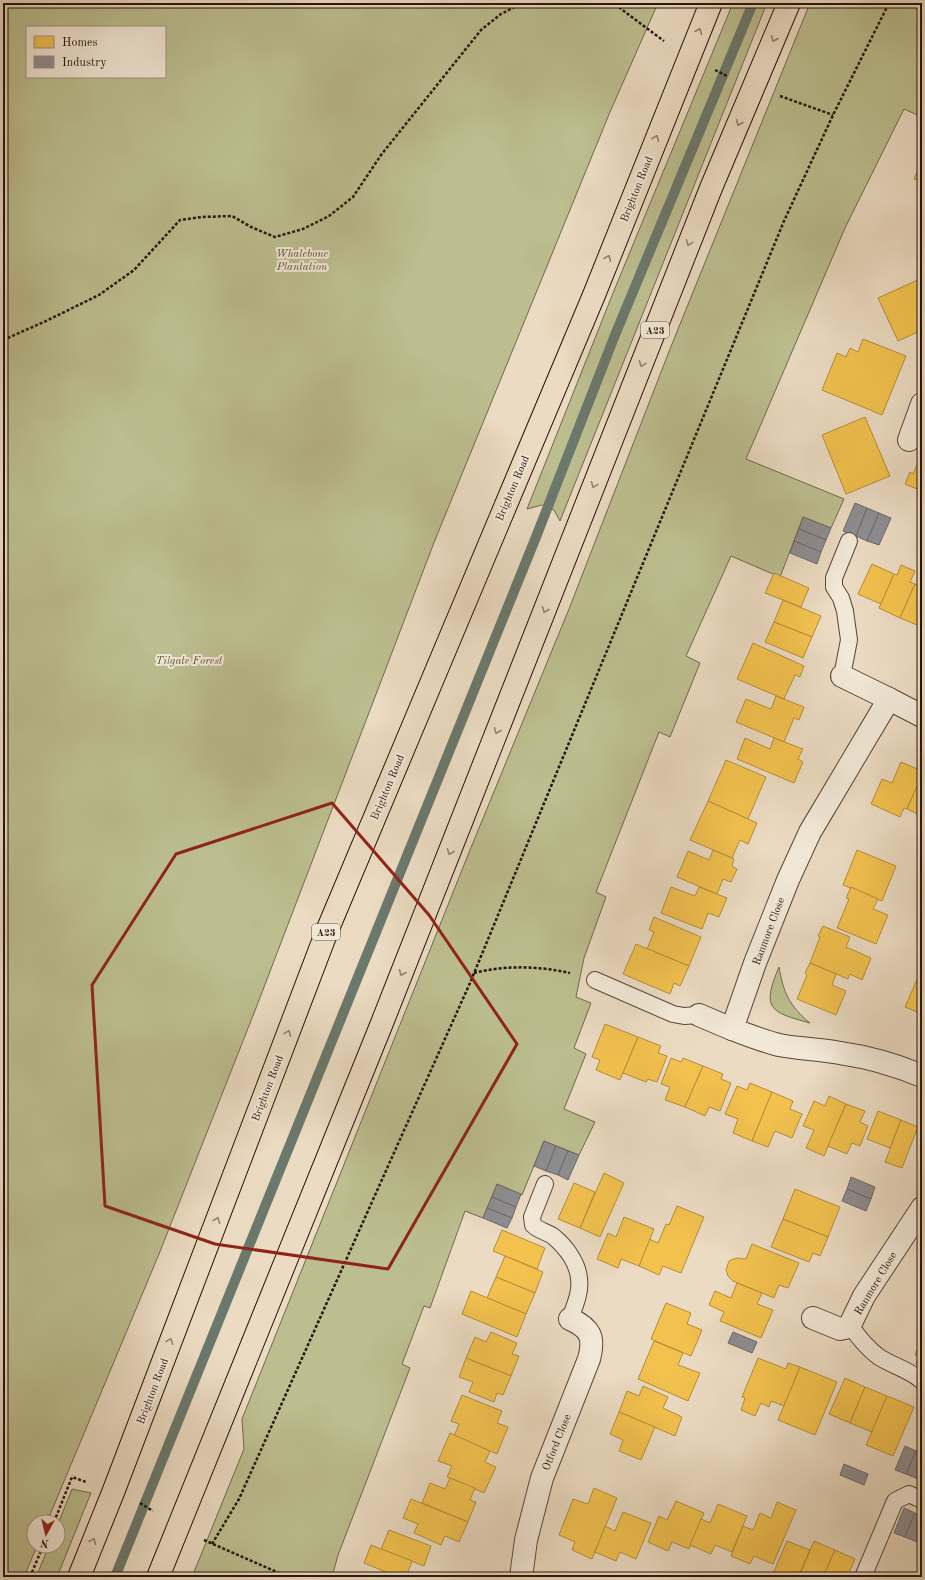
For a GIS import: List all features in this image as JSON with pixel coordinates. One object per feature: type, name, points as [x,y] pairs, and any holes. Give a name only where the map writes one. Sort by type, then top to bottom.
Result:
[{"type":"main road","name":"Brighton Road","points":[[79,1577],[114,1490],[327,931],[594,295],[687,58],[711,3]]},
{"type":"main road","name":"A23","points":[[158,1577],[385,1016],[711,188],[789,3]]},
{"type":"street","points":[[909,440],[922,404]]},
{"type":"street","points":[[842,676],[922,716]]},
{"type":"street","name":"Ranmore Close","points":[[732,1029],[758,956],[788,880],[810,832],[888,699]]},
{"type":"street","points":[[700,1014],[753,1038],[779,1045],[854,1056],[908,1070],[922,1076]]},
{"type":"street","name":"Ranmore Close","points":[[813,1318],[840,1329],[850,1325],[864,1296],[922,1208]]},
{"type":"street","name":"Otford Close","points":[[521,1577],[526,1540],[542,1478],[592,1348],[592,1339],[588,1331],[582,1324],[570,1319]]},
{"type":"lane","points":[[842,676],[849,640],[845,612],[841,598],[834,587],[834,578],[848,541]]},
{"type":"lane","points":[[595,980],[673,1014],[684,1016],[700,1014]]},
{"type":"lane","points":[[545,1184],[532,1217],[533,1225],[538,1230],[553,1236],[568,1250],[575,1266],[579,1280],[577,1297],[570,1319]]},
{"type":"lane","points":[[850,1325],[862,1342],[880,1357],[917,1376],[922,1381]]},
{"type":"lane","points":[[863,1577],[895,1501],[909,1494],[922,1500]]},
{"type":"path","points":[[3,340],[99,295],[134,270],[180,220],[202,217],[232,216],[251,227],[275,237],[303,229],[329,216],[353,198],[381,155],[481,30],[501,14],[522,3]]},
{"type":"path","points":[[616,3],[621,9],[687,58],[754,87],[833,115]]},
{"type":"path","points":[[288,1577],[212,1544],[239,1499],[474,973],[784,222],[833,115],[889,3]]},
{"type":"path","points":[[474,973],[490,969],[550,969],[595,980]]},
{"type":"path","points":[[57,1514],[72,1477],[90,1483]]},
{"type":"path","points":[[138,1502],[157,1513]]},
{"type":"path","points":[[30,1577],[40,1554]]},
{"type":"highlighted area","points":[[332,803],[429,915],[517,1044],[388,1269],[215,1244],[105,1206],[92,985],[176,854]]},
{"type":"green space","points":[[3,3],[658,3],[610,112],[435,540],[256,1008],[159,1254],[50,1514],[26,1514],[26,1554],[34,1554],[24,1577],[3,1577]]},
{"type":"green space","points":[[733,3],[767,3],[560,521],[554,510],[542,505],[527,509],[613,293]]},
{"type":"green space","points":[[810,3],[922,3],[922,117],[904,109],[845,228],[746,459],[844,499],[831,528],[803,517],[780,577],[731,556],[686,656],[700,663],[670,737],[659,732],[596,892],[606,897],[584,958],[576,997],[591,1003],[574,1048],[586,1054],[564,1109],[595,1122],[579,1155],[544,1141],[522,1195],[497,1184],[483,1218],[465,1211],[430,1308],[424,1306],[402,1364],[410,1368],[338,1555],[332,1577],[192,1577],[244,1449],[242,1419],[470,850],[569,609],[670,349]]},
{"type":"green space","points":[[779,967],[788,998],[797,1011],[810,1023],[786,1016],[778,1012],[773,1007],[770,1000],[771,992]]},
{"type":"green space","points":[[72,1489],[91,1493],[57,1577],[36,1577],[46,1554],[66,1554],[66,1514],[62,1514]]},
{"type":"building: Homes","points":[[922,160],[922,182],[914,179]]},
{"type":"building: Homes","points":[[922,278],[922,330],[898,341],[878,298]]},
{"type":"building: Homes","points":[[863,339],[906,356],[882,415],[822,390],[837,353],[846,357],[850,348],[858,352]]},
{"type":"building: Homes","points":[[865,417],[890,476],[846,494],[822,435]]},
{"type":"building: Homes","points":[[922,453],[922,491],[905,484],[910,472],[913,474]]},
{"type":"building: Homes","points":[[872,564],[894,574],[881,604],[858,594]]},
{"type":"building: Homes","points":[[901,565],[915,571],[910,582],[915,584],[900,618],[879,608],[894,574],[897,575]]},
{"type":"building: Homes","points":[[774,573],[809,588],[801,607],[765,593]]},
{"type":"building: Homes","points":[[915,584],[922,587],[922,627],[900,618]]},
{"type":"building: Homes","points":[[783,600],[821,616],[812,637],[774,622]]},
{"type":"building: Homes","points":[[774,622],[812,637],[803,658],[765,642]]},
{"type":"building: Homes","points":[[922,640],[922,653],[917,651]]},
{"type":"building: Homes","points":[[753,643],[804,666],[800,677],[795,675],[784,699],[737,679]]},
{"type":"building: Homes","points":[[776,696],[804,707],[799,720],[794,718],[784,742],[736,722],[746,699],[771,709]]},
{"type":"building: Homes","points":[[745,738],[770,749],[774,738],[803,749],[798,759],[803,762],[794,783],[737,759]]},
{"type":"building: Homes","points":[[726,760],[766,777],[748,819],[708,801]]},
{"type":"building: Homes","points":[[901,762],[922,771],[922,775],[907,809],[904,808],[900,817],[871,804],[882,779],[892,783]]},
{"type":"building: Homes","points":[[922,775],[922,816],[907,809]]},
{"type":"building: Homes","points":[[708,801],[757,823],[748,844],[740,840],[732,858],[690,840]]},
{"type":"building: Homes","points":[[713,850],[734,859],[732,866],[737,869],[731,882],[723,879],[717,894],[677,877],[688,851],[709,860]]},
{"type":"building: Homes","points":[[857,850],[896,866],[882,901],[843,885]]},
{"type":"building: Homes","points":[[671,887],[695,896],[699,887],[727,898],[719,917],[708,913],[702,929],[661,913]]},
{"type":"building: Homes","points":[[851,887],[878,899],[873,909],[888,915],[876,944],[837,928],[849,899],[846,898]]},
{"type":"building: Homes","points":[[654,917],[701,937],[689,966],[647,949],[654,932],[649,930]]},
{"type":"building: Homes","points":[[823,926],[850,937],[846,947],[871,958],[862,980],[850,974],[848,979],[810,963],[820,937],[818,936]]},
{"type":"building: Homes","points":[[636,944],[689,966],[680,986],[674,983],[670,994],[623,974]]},
{"type":"building: Homes","points":[[810,963],[836,974],[832,985],[846,991],[836,1015],[797,999],[807,975],[805,973]]},
{"type":"building: Homes","points":[[922,968],[922,1014],[905,1007]]},
{"type":"building: Homes","points":[[605,1024],[638,1037],[620,1080],[596,1070],[600,1060],[592,1057]]},
{"type":"building: Homes","points":[[638,1037],[661,1046],[658,1053],[667,1056],[657,1082],[648,1079],[646,1082],[623,1073]]},
{"type":"building: Homes","points":[[671,1058],[681,1062],[683,1058],[703,1066],[685,1107],[665,1100],[670,1087],[661,1084]]},
{"type":"building: Homes","points":[[703,1066],[723,1074],[721,1079],[731,1083],[720,1111],[709,1107],[705,1116],[685,1107]]},
{"type":"building: Homes","points":[[750,1083],[772,1092],[752,1141],[733,1133],[738,1119],[725,1114],[737,1086],[747,1090]]},
{"type":"building: Homes","points":[[772,1092],[793,1101],[790,1109],[802,1114],[792,1138],[775,1131],[768,1147],[752,1141]]},
{"type":"building: Homes","points":[[829,1096],[846,1104],[824,1156],[806,1148],[814,1130],[803,1126],[814,1101],[825,1106]]},
{"type":"building: Homes","points":[[846,1104],[865,1111],[860,1122],[868,1126],[860,1146],[852,1143],[847,1154],[828,1146]]},
{"type":"building: Homes","points":[[878,1111],[901,1120],[890,1148],[867,1139]]},
{"type":"building: Homes","points":[[901,1120],[918,1127],[902,1168],[885,1162]]},
{"type":"building: Homes","points":[[604,1173],[624,1183],[600,1237],[580,1228]]},
{"type":"building: Homes","points":[[574,1183],[595,1192],[580,1228],[558,1219]]},
{"type":"building: Homes","points":[[795,1189],[840,1207],[828,1237],[783,1219]]},
{"type":"building: Homes","points":[[677,1206],[704,1217],[681,1273],[663,1266],[659,1275],[639,1266],[649,1239],[658,1243],[666,1224],[669,1225]]},
{"type":"building: Homes","points":[[624,1217],[654,1229],[639,1266],[621,1259],[618,1268],[597,1259],[608,1233],[616,1237]]},
{"type":"building: Homes","points":[[783,1219],[828,1237],[820,1256],[813,1253],[809,1262],[771,1247]]},
{"type":"building: Homes","points":[[502,1230],[545,1248],[537,1269],[493,1251]]},
{"type":"building: Homes","points":[[752,1244],[799,1263],[788,1288],[779,1285],[774,1298],[733,1281],[728,1276],[726,1270],[729,1261],[736,1258],[746,1259]]},
{"type":"building: Homes","points":[[505,1256],[543,1272],[535,1293],[496,1277]]},
{"type":"building: Homes","points":[[496,1277],[535,1293],[526,1314],[487,1298]]},
{"type":"building: Homes","points":[[737,1283],[762,1293],[757,1304],[773,1310],[761,1338],[720,1321],[724,1312],[709,1305],[715,1291],[731,1298]]},
{"type":"building: Homes","points":[[471,1291],[526,1314],[517,1337],[462,1314]]},
{"type":"building: Homes","points":[[666,1303],[691,1313],[687,1324],[702,1330],[691,1356],[651,1339]]},
{"type":"building: Homes","points":[[491,1332],[517,1343],[512,1354],[519,1356],[511,1376],[466,1358],[475,1337],[486,1342]]},
{"type":"building: Homes","points":[[922,1338],[922,1366],[916,1364],[918,1357],[915,1355]]},
{"type":"building: Homes","points":[[654,1341],[683,1353],[678,1365],[700,1373],[688,1401],[638,1379]]},
{"type":"building: Homes","points":[[466,1358],[511,1376],[503,1395],[497,1393],[494,1402],[469,1392],[473,1382],[459,1377]]},
{"type":"building: Homes","points":[[758,1358],[786,1369],[788,1363],[800,1367],[784,1406],[771,1401],[769,1407],[761,1403],[755,1416],[741,1410],[745,1398],[742,1397]]},
{"type":"building: Homes","points":[[800,1367],[837,1382],[815,1435],[778,1420]]},
{"type":"building: Homes","points":[[845,1378],[865,1387],[850,1423],[829,1414]]},
{"type":"building: Homes","points":[[643,1386],[668,1397],[663,1408],[682,1417],[675,1436],[619,1412],[627,1391],[639,1396]]},
{"type":"building: Homes","points":[[865,1387],[887,1396],[872,1432],[850,1423]]},
{"type":"building: Homes","points":[[462,1395],[502,1411],[497,1423],[508,1427],[497,1454],[454,1436],[459,1424],[451,1421]]},
{"type":"building: Homes","points":[[887,1396],[914,1407],[893,1456],[866,1445]]},
{"type":"building: Homes","points":[[619,1412],[655,1427],[641,1460],[619,1451],[623,1440],[610,1434]]},
{"type":"building: Homes","points":[[450,1433],[490,1451],[485,1462],[496,1467],[484,1493],[447,1477],[452,1466],[438,1461]]},
{"type":"building: Homes","points":[[450,1478],[475,1488],[470,1500],[476,1502],[468,1522],[422,1503],[430,1483],[445,1489]]},
{"type":"building: Homes","points":[[594,1488],[617,1498],[592,1559],[572,1550],[575,1542],[559,1535],[573,1499],[588,1504]]},
{"type":"building: Homes","points":[[411,1499],[468,1522],[459,1542],[445,1536],[441,1545],[414,1533],[418,1524],[403,1518]]},
{"type":"building: Homes","points":[[676,1501],[704,1513],[689,1549],[672,1542],[668,1551],[648,1542],[659,1516],[667,1520]]},
{"type":"building: Homes","points":[[777,1502],[796,1510],[773,1564],[754,1556],[750,1564],[731,1556],[743,1526],[753,1530],[760,1513],[771,1518]]},
{"type":"building: Homes","points":[[718,1504],[747,1516],[732,1552],[715,1545],[711,1554],[690,1545],[701,1519],[710,1523]]},
{"type":"building: Homes","points":[[623,1512],[651,1523],[636,1559],[620,1552],[616,1561],[595,1552],[605,1526],[615,1531]]},
{"type":"building: Homes","points":[[389,1530],[431,1546],[424,1566],[381,1549]]},
{"type":"building: Homes","points":[[787,1541],[810,1550],[798,1577],[773,1577],[772,1576]]},
{"type":"building: Homes","points":[[814,1541],[835,1550],[823,1577],[799,1577]]},
{"type":"building: Homes","points":[[371,1545],[412,1561],[406,1577],[398,1577],[364,1563]]},
{"type":"building: Homes","points":[[835,1550],[855,1559],[847,1577],[823,1577]]},
{"type":"building: Industry","points":[[855,503],[867,508],[856,536],[843,531]]},
{"type":"building: Industry","points":[[867,508],[879,513],[867,541],[856,536]]},
{"type":"building: Industry","points":[[879,513],[891,518],[879,545],[867,541]]},
{"type":"building: Industry","points":[[803,517],[831,528],[826,540],[799,529]]},
{"type":"building: Industry","points":[[799,529],[826,540],[821,552],[794,541]]},
{"type":"building: Industry","points":[[794,541],[821,552],[817,564],[790,553]]},
{"type":"building: Industry","points":[[544,1141],[556,1146],[546,1171],[534,1166]]},
{"type":"building: Industry","points":[[556,1146],[568,1151],[558,1175],[546,1171]]},
{"type":"building: Industry","points":[[568,1151],[579,1155],[568,1180],[558,1175]]},
{"type":"building: Industry","points":[[851,1177],[875,1187],[871,1199],[847,1189]]},
{"type":"building: Industry","points":[[497,1184],[521,1194],[516,1207],[492,1197]]},
{"type":"building: Industry","points":[[847,1189],[871,1199],[866,1211],[842,1201]]},
{"type":"building: Industry","points":[[492,1197],[516,1207],[512,1218],[487,1208]]},
{"type":"building: Industry","points":[[487,1208],[512,1218],[507,1228],[483,1218]]},
{"type":"building: Industry","points":[[733,1332],[757,1342],[752,1353],[728,1343]]},
{"type":"building: Industry","points":[[905,1446],[916,1451],[906,1474],[895,1470]]},
{"type":"building: Industry","points":[[916,1451],[922,1453],[922,1469],[918,1479],[906,1474]]},
{"type":"building: Industry","points":[[844,1464],[868,1474],[864,1485],[840,1475]]},
{"type":"building: Industry","points":[[904,1508],[915,1513],[905,1537],[894,1533]]},
{"type":"building: Industry","points":[[915,1513],[922,1516],[922,1531],[917,1542],[905,1537]]},
{"type":"building: Industry","points":[[922,1531],[922,1544],[917,1542]]},
{"type":"waterway","points":[[115,1577],[536,537],[615,335],[753,3]]},
{"type":"park label","name":"Whalebone Plantation","points":[[302,259]]},
{"type":"park label","name":"Tilgate Forest","points":[[189,660]]}]
